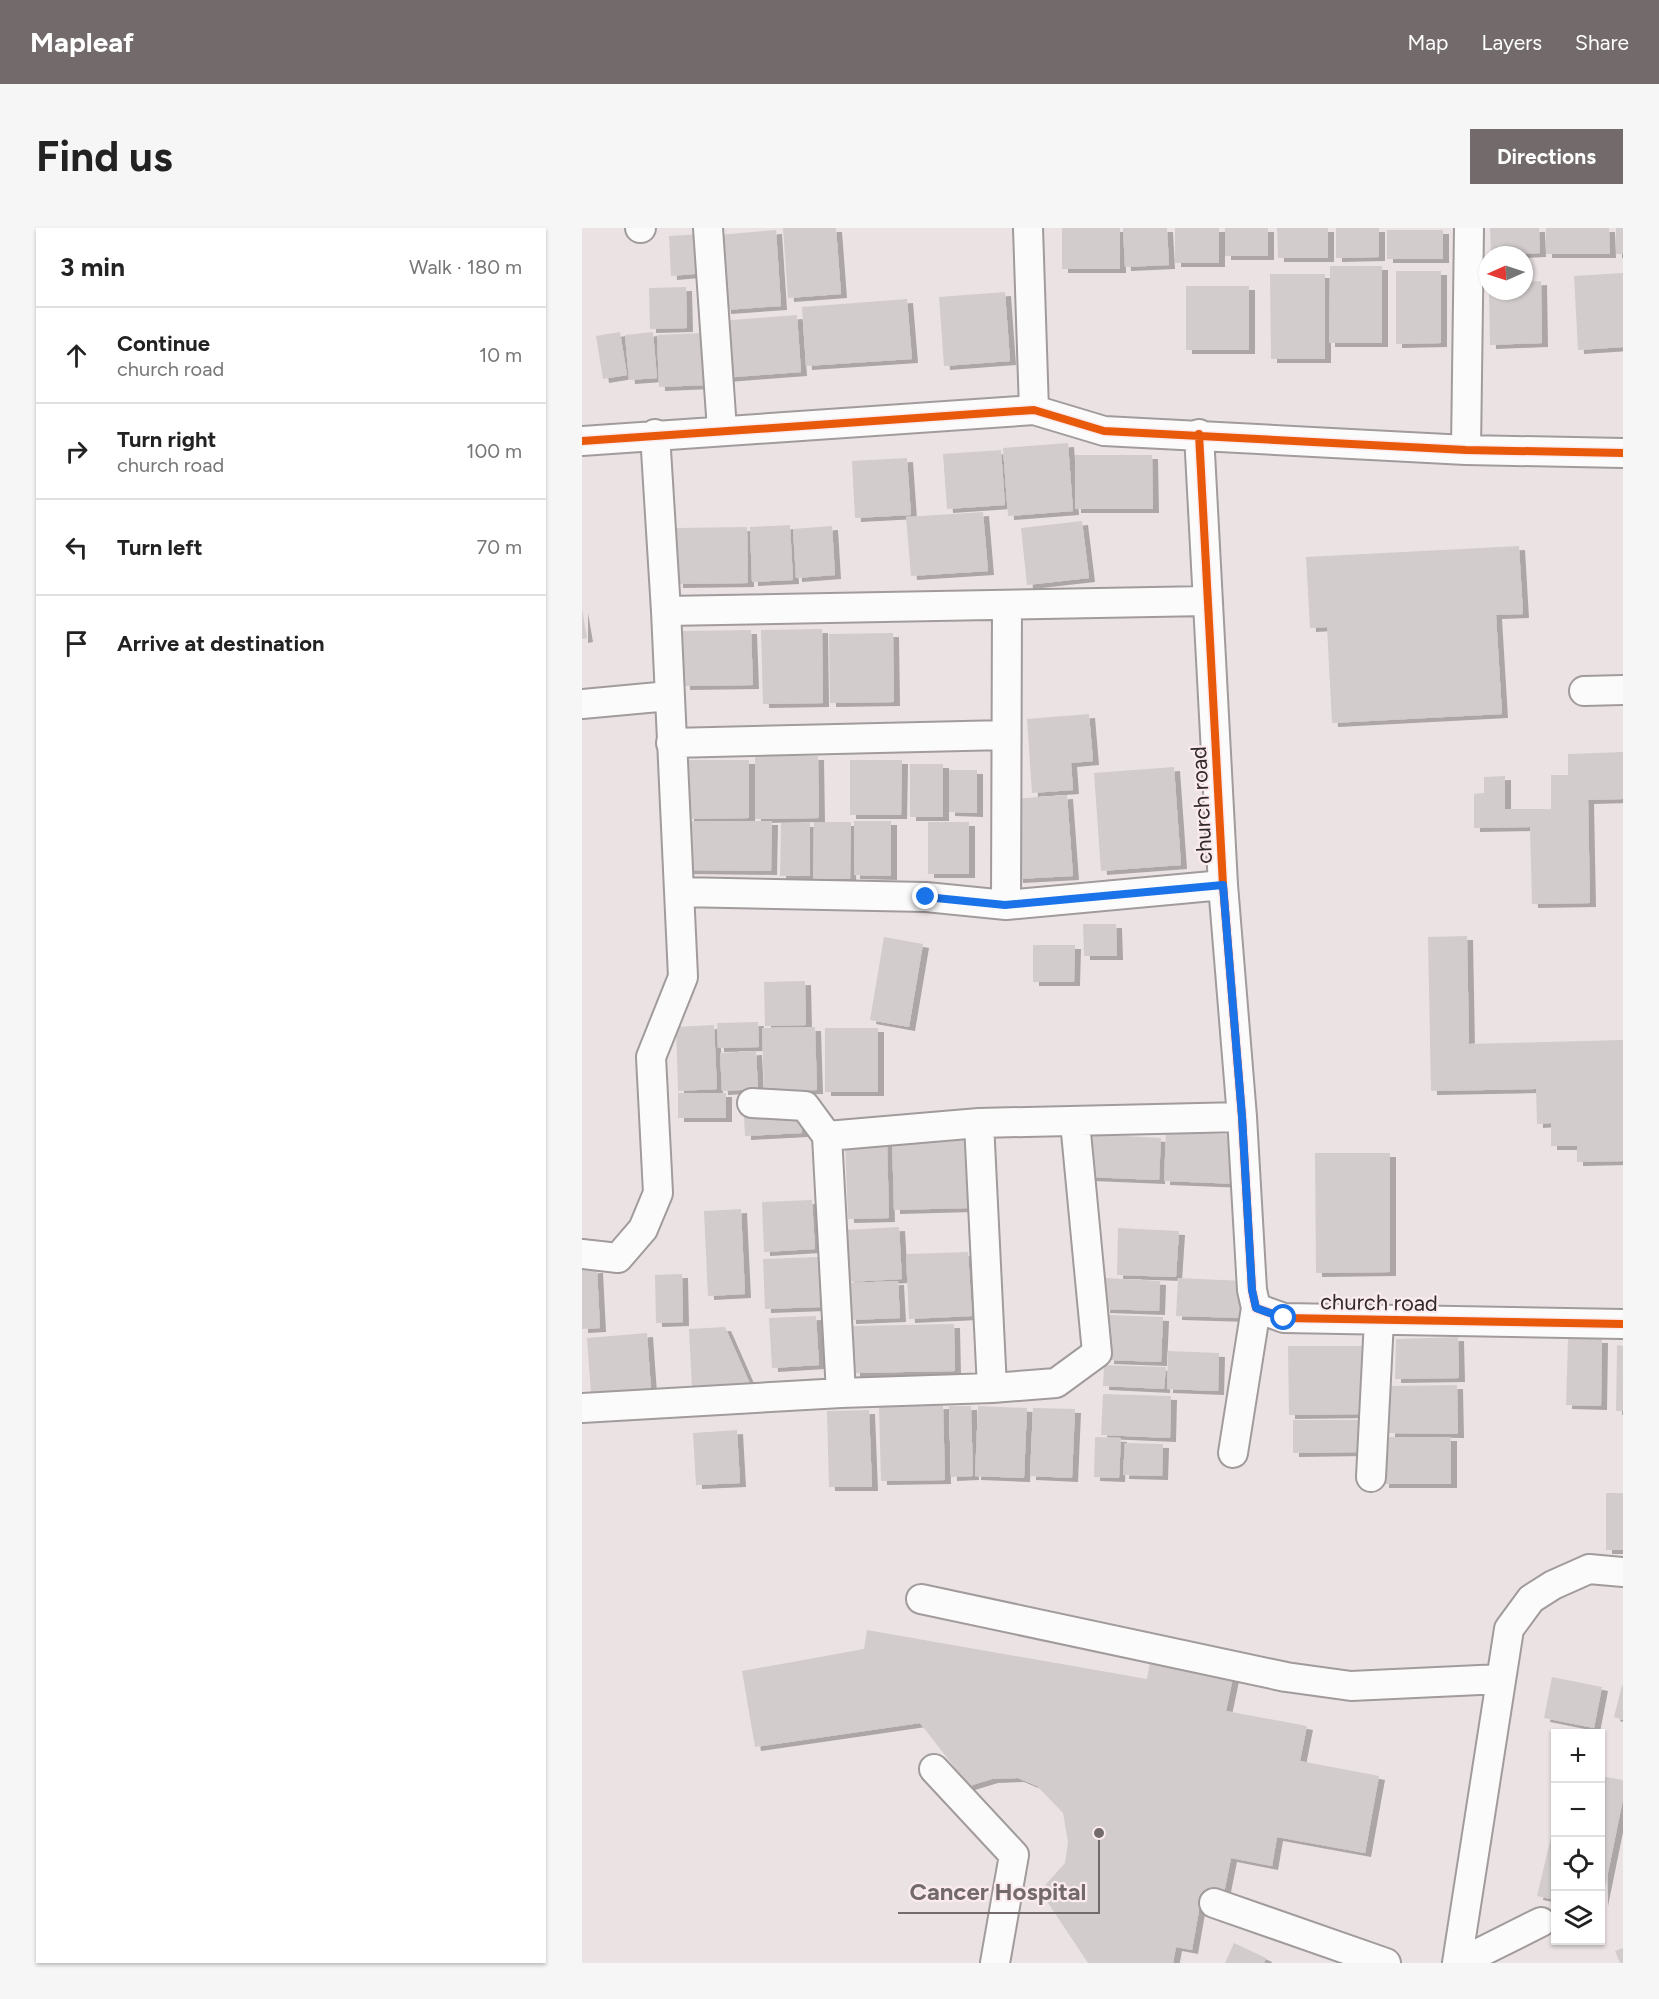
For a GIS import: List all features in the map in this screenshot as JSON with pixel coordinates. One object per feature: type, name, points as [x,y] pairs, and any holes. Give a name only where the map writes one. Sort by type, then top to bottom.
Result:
[{"type":"street","points":[[708,228],[723,430]]},
{"type":"street","points":[[1028,228],[1034,410]]},
{"type":"street","points":[[1466,450],[1468,228]]},
{"type":"street","points":[[582,441],[655,434],[1034,410],[1104,431],[1199,434],[1466,450],[1623,453]]},
{"type":"street","points":[[582,1254],[618,1258],[643,1229],[658,1193],[651,1057],[683,977],[666,611],[655,434]]},
{"type":"street","name":"church road","points":[[1199,434],[1223,885],[1242,1116],[1252,1290],[1256,1308],[1284,1318],[1623,1324]]},
{"type":"street","points":[[666,611],[1208,601]]},
{"type":"street","points":[[1005,905],[1007,606]]},
{"type":"street","points":[[1584,691],[1623,690]]},
{"type":"street","points":[[582,704],[669,696]]},
{"type":"street","points":[[671,743],[1005,735]]},
{"type":"street","points":[[679,892],[926,897],[1005,905],[1223,885]]},
{"type":"street","points":[[752,1103],[805,1106],[827,1136],[841,1393]]},
{"type":"street","points":[[827,1136],[979,1123],[1242,1116]]},
{"type":"street","points":[[582,1408],[1056,1383],[1097,1353],[1076,1122]]},
{"type":"street","points":[[979,1123],[992,1388]]},
{"type":"street","points":[[1233,1453],[1256,1308]]},
{"type":"street","points":[[1371,1477],[1379,1320]]},
{"type":"street","points":[[1458,1963],[1509,1629],[1531,1599],[1553,1585],[1588,1569],[1623,1572]]},
{"type":"street","points":[[921,1599],[1286,1677],[1352,1686],[1502,1679]]},
{"type":"street","points":[[934,1769],[1014,1855],[995,1963]]},
{"type":"street","points":[[1214,1903],[1386,1963]]},
{"type":"street","points":[[1458,1963],[1541,1922]]},
{"type":"building","points":[[783,228],[836,228],[841,294],[788,298]]},
{"type":"building","points":[[1062,228],[1120,228],[1120,269],[1062,269]]},
{"type":"building","points":[[1123,228],[1167,228],[1169,265],[1125,267]]},
{"type":"building","points":[[1175,228],[1219,228],[1219,263],[1175,263]]},
{"type":"building","points":[[1225,228],[1268,228],[1268,256],[1225,256]]},
{"type":"building","points":[[1277,228],[1328,228],[1328,258],[1278,258]]},
{"type":"building","points":[[1336,228],[1379,228],[1379,257],[1336,258]]},
{"type":"building","points":[[1490,228],[1539,228],[1540,253],[1533,253],[1533,246],[1491,246]]},
{"type":"building","points":[[1546,228],[1609,228],[1610,254],[1546,254]]},
{"type":"building","points":[[1616,228],[1623,228],[1623,254],[1616,254]]},
{"type":"building","points":[[776,230],[781,306],[725,310],[719,235]]},
{"type":"building","points":[[1387,230],[1443,230],[1443,259],[1387,259]]},
{"type":"building","points":[[702,234],[705,273],[671,276],[669,236]]},
{"type":"building","points":[[1330,266],[1382,266],[1382,343],[1329,343]]},
{"type":"building","points":[[1396,271],[1441,271],[1441,343],[1396,344]]},
{"type":"building","points":[[1623,273],[1623,347],[1578,350],[1574,276]]},
{"type":"building","points":[[1270,274],[1325,274],[1325,359],[1271,359]]},
{"type":"building","points":[[1533,281],[1541,281],[1542,343],[1490,345],[1489,300],[1533,300]]},
{"type":"building","points":[[1186,286],[1249,286],[1249,350],[1186,350]]},
{"type":"building","points":[[686,287],[687,328],[650,329],[649,288]]},
{"type":"building","points":[[1005,292],[1010,361],[944,366],[939,297]]},
{"type":"building","points":[[907,299],[912,359],[806,366],[802,307]]},
{"type":"building","points":[[797,315],[801,372],[723,378],[719,321]]},
{"type":"building","points":[[620,332],[627,375],[603,379],[596,336]]},
{"type":"building","points":[[653,332],[657,378],[629,380],[625,335]]},
{"type":"building","points":[[703,333],[706,385],[659,387],[657,335]]},
{"type":"building","points":[[1068,443],[1073,511],[1008,516],[1003,448]]},
{"type":"building","points":[[1001,450],[1005,505],[947,509],[943,454]]},
{"type":"building","points":[[1075,455],[1152,455],[1153,509],[1075,509]]},
{"type":"building","points":[[907,458],[911,515],[855,518],[852,461]]},
{"type":"building","points":[[983,512],[988,571],[911,576],[906,517]]},
{"type":"building","points":[[1082,521],[1089,578],[1027,585],[1021,528]]},
{"type":"building","points":[[790,525],[793,580],[752,582],[750,527]]},
{"type":"building","points":[[832,526],[835,575],[796,578],[793,529]]},
{"type":"building","points":[[747,527],[748,583],[677,584],[676,528]]},
{"type":"building","points":[[1519,546],[1523,614],[1496,615],[1502,714],[1332,723],[1327,627],[1310,628],[1306,557]]},
{"type":"building","points":[[582,609],[587,638],[582,639]]},
{"type":"building","points":[[822,629],[823,703],[763,704],[761,630]]},
{"type":"building","points":[[751,630],[753,685],[684,686],[683,631]]},
{"type":"building","points":[[893,633],[894,702],[830,703],[829,634]]},
{"type":"building","points":[[1089,714],[1093,761],[1071,763],[1073,790],[1032,793],[1027,719]]},
{"type":"building","points":[[1623,752],[1623,799],[1588,800],[1590,903],[1532,904],[1530,827],[1474,828],[1474,794],[1484,793],[1484,777],[1505,776],[1505,809],[1551,809],[1551,775],[1568,775],[1568,754]]},
{"type":"building","points":[[755,756],[818,756],[819,818],[755,819]]},
{"type":"building","points":[[688,760],[749,760],[749,818],[688,819]]},
{"type":"building","points":[[850,760],[902,760],[901,815],[850,815]]},
{"type":"building","points":[[910,764],[943,764],[943,817],[910,817]]},
{"type":"building","points":[[1174,767],[1181,865],[1101,871],[1094,773]]},
{"type":"building","points":[[949,770],[977,770],[977,813],[949,812]]},
{"type":"building","points":[[1067,795],[1073,876],[1017,879],[1012,799]]},
{"type":"building","points":[[685,821],[772,821],[771,871],[685,870]]},
{"type":"building","points":[[854,821],[891,821],[891,876],[854,875]]},
{"type":"building","points":[[814,822],[851,822],[850,879],[813,879]]},
{"type":"building","points":[[928,822],[969,822],[969,874],[928,874]]},
{"type":"building","points":[[781,823],[810,823],[810,876],[780,876]]},
{"type":"building","points":[[1083,924],[1116,924],[1117,956],[1084,956]]},
{"type":"building","points":[[1467,936],[1469,1044],[1623,1040],[1623,1161],[1577,1162],[1577,1146],[1551,1146],[1551,1123],[1537,1124],[1536,1089],[1431,1091],[1428,937]]},
{"type":"building","points":[[884,937],[923,944],[909,1027],[870,1020]]},
{"type":"building","points":[[1033,945],[1075,945],[1074,982],[1033,982]]},
{"type":"building","points":[[805,981],[806,1025],[765,1026],[764,982]]},
{"type":"building","points":[[758,1022],[759,1047],[718,1048],[717,1023]]},
{"type":"building","points":[[714,1025],[717,1089],[678,1091],[676,1027]]},
{"type":"building","points":[[815,1027],[817,1090],[764,1091],[762,1028]]},
{"type":"building","points":[[825,1028],[878,1028],[878,1092],[825,1092]]},
{"type":"building","points":[[756,1051],[758,1089],[722,1091],[720,1053]]},
{"type":"building","points":[[678,1093],[726,1093],[726,1118],[678,1118]]},
{"type":"building","points":[[801,1112],[802,1133],[745,1136],[744,1115]]},
{"type":"building","points":[[1166,1132],[1241,1135],[1239,1184],[1164,1181]]},
{"type":"building","points":[[966,1134],[968,1208],[894,1210],[892,1136]]},
{"type":"building","points":[[1089,1134],[1161,1138],[1159,1180],[1087,1177]]},
{"type":"building","points":[[887,1140],[889,1218],[848,1219],[845,1142]]},
{"type":"building","points":[[1315,1153],[1390,1153],[1390,1272],[1316,1273]]},
{"type":"building","points":[[812,1200],[815,1249],[764,1252],[762,1202]]},
{"type":"building","points":[[741,1209],[745,1294],[708,1296],[704,1211]]},
{"type":"building","points":[[899,1227],[902,1279],[848,1282],[845,1230]]},
{"type":"building","points":[[1118,1228],[1179,1231],[1176,1277],[1117,1275]]},
{"type":"building","points":[[968,1252],[972,1316],[909,1319],[906,1254]]},
{"type":"building","points":[[818,1257],[820,1307],[765,1309],[763,1259]]},
{"type":"building","points":[[597,1269],[600,1328],[582,1329],[582,1270]]},
{"type":"building","points":[[682,1274],[683,1322],[656,1323],[655,1275]]},
{"type":"building","points":[[1106,1278],[1160,1281],[1159,1311],[1104,1309]]},
{"type":"building","points":[[1178,1278],[1244,1281],[1243,1318],[1176,1316]]},
{"type":"building","points":[[898,1281],[900,1318],[850,1320],[849,1283]]},
{"type":"building","points":[[1109,1315],[1163,1317],[1161,1362],[1108,1360]]},
{"type":"building","points":[[816,1316],[819,1365],[772,1368],[769,1318]]},
{"type":"building","points":[[954,1324],[955,1371],[854,1373],[853,1326]]},
{"type":"building","points":[[725,1327],[751,1386],[692,1389],[689,1329]]},
{"type":"building","points":[[647,1333],[651,1389],[591,1393],[587,1338]]},
{"type":"building","points":[[1458,1337],[1459,1378],[1395,1379],[1396,1339]]},
{"type":"building","points":[[1568,1339],[1602,1339],[1601,1406],[1566,1405]]},
{"type":"building","points":[[1617,1345],[1623,1346],[1623,1411],[1616,1411]]},
{"type":"building","points":[[1288,1346],[1366,1346],[1366,1414],[1289,1415]]},
{"type":"building","points":[[1168,1351],[1219,1353],[1218,1391],[1167,1389]]},
{"type":"building","points":[[1104,1365],[1166,1367],[1164,1389],[1103,1386]]},
{"type":"building","points":[[1457,1385],[1458,1434],[1389,1433],[1389,1386]]},
{"type":"building","points":[[1103,1394],[1171,1396],[1170,1438],[1101,1435]]},
{"type":"building","points":[[943,1405],[945,1480],[881,1481],[879,1407]]},
{"type":"building","points":[[949,1406],[971,1406],[973,1476],[951,1477]]},
{"type":"building","points":[[978,1406],[1027,1408],[1024,1478],[975,1476]]},
{"type":"building","points":[[1033,1408],[1075,1409],[1072,1478],[1030,1476]]},
{"type":"building","points":[[869,1410],[872,1487],[829,1487],[827,1411]]},
{"type":"building","points":[[1293,1420],[1360,1420],[1361,1452],[1293,1453]]},
{"type":"building","points":[[737,1430],[740,1483],[696,1485],[693,1433]]},
{"type":"building","points":[[1095,1437],[1121,1438],[1119,1478],[1094,1477]]},
{"type":"building","points":[[1384,1437],[1451,1437],[1451,1484],[1383,1484]]},
{"type":"building","points":[[1125,1443],[1163,1444],[1162,1476],[1123,1475]]},
{"type":"building","points":[[1606,1493],[1623,1493],[1623,1550],[1606,1550]]},
{"type":"building","points":[[867,1630],[1147,1679],[1152,1651],[1235,1668],[1226,1711],[1307,1726],[1300,1761],[1379,1776],[1365,1853],[1277,1837],[1272,1866],[1231,1858],[1222,1903],[1201,1899],[1192,1950],[1176,1947],[1173,1963],[1088,1963],[1040,1891],[1065,1863],[1068,1842],[1063,1813],[1037,1786],[1018,1778],[992,1779],[969,1786],[920,1723],[755,1747],[742,1671],[864,1649]]},
{"type":"building","points":[[1552,1677],[1602,1687],[1594,1728],[1544,1718]]},
{"type":"building","points":[[1623,1685],[1623,1720],[1614,1717]]},
{"type":"building","points":[[1605,1777],[1623,1780],[1623,1799],[1605,1887]]},
{"type":"building","points":[[1551,1837],[1551,1899],[1537,1896]]},
{"type":"building","points":[[1234,1943],[1266,1958],[1264,1963],[1225,1963]]},
{"type":"building","points":[[1623,1948],[1623,1963],[1620,1963],[1615,1951]]},
{"type":"cycle path","points":[[582,441],[1034,410],[1104,431],[1466,450],[1623,453]]},
{"type":"cycle path","points":[[1199,434],[1223,885],[1242,1117],[1252,1290],[1256,1308],[1284,1318],[1623,1324]]},
{"type":"place","name":"Cancer Hospital","points":[[1099,1833]]},
{"type":"route","points":[[926,897],[1005,905],[1223,885],[1242,1116],[1252,1290],[1256,1308],[1284,1318]]}]
